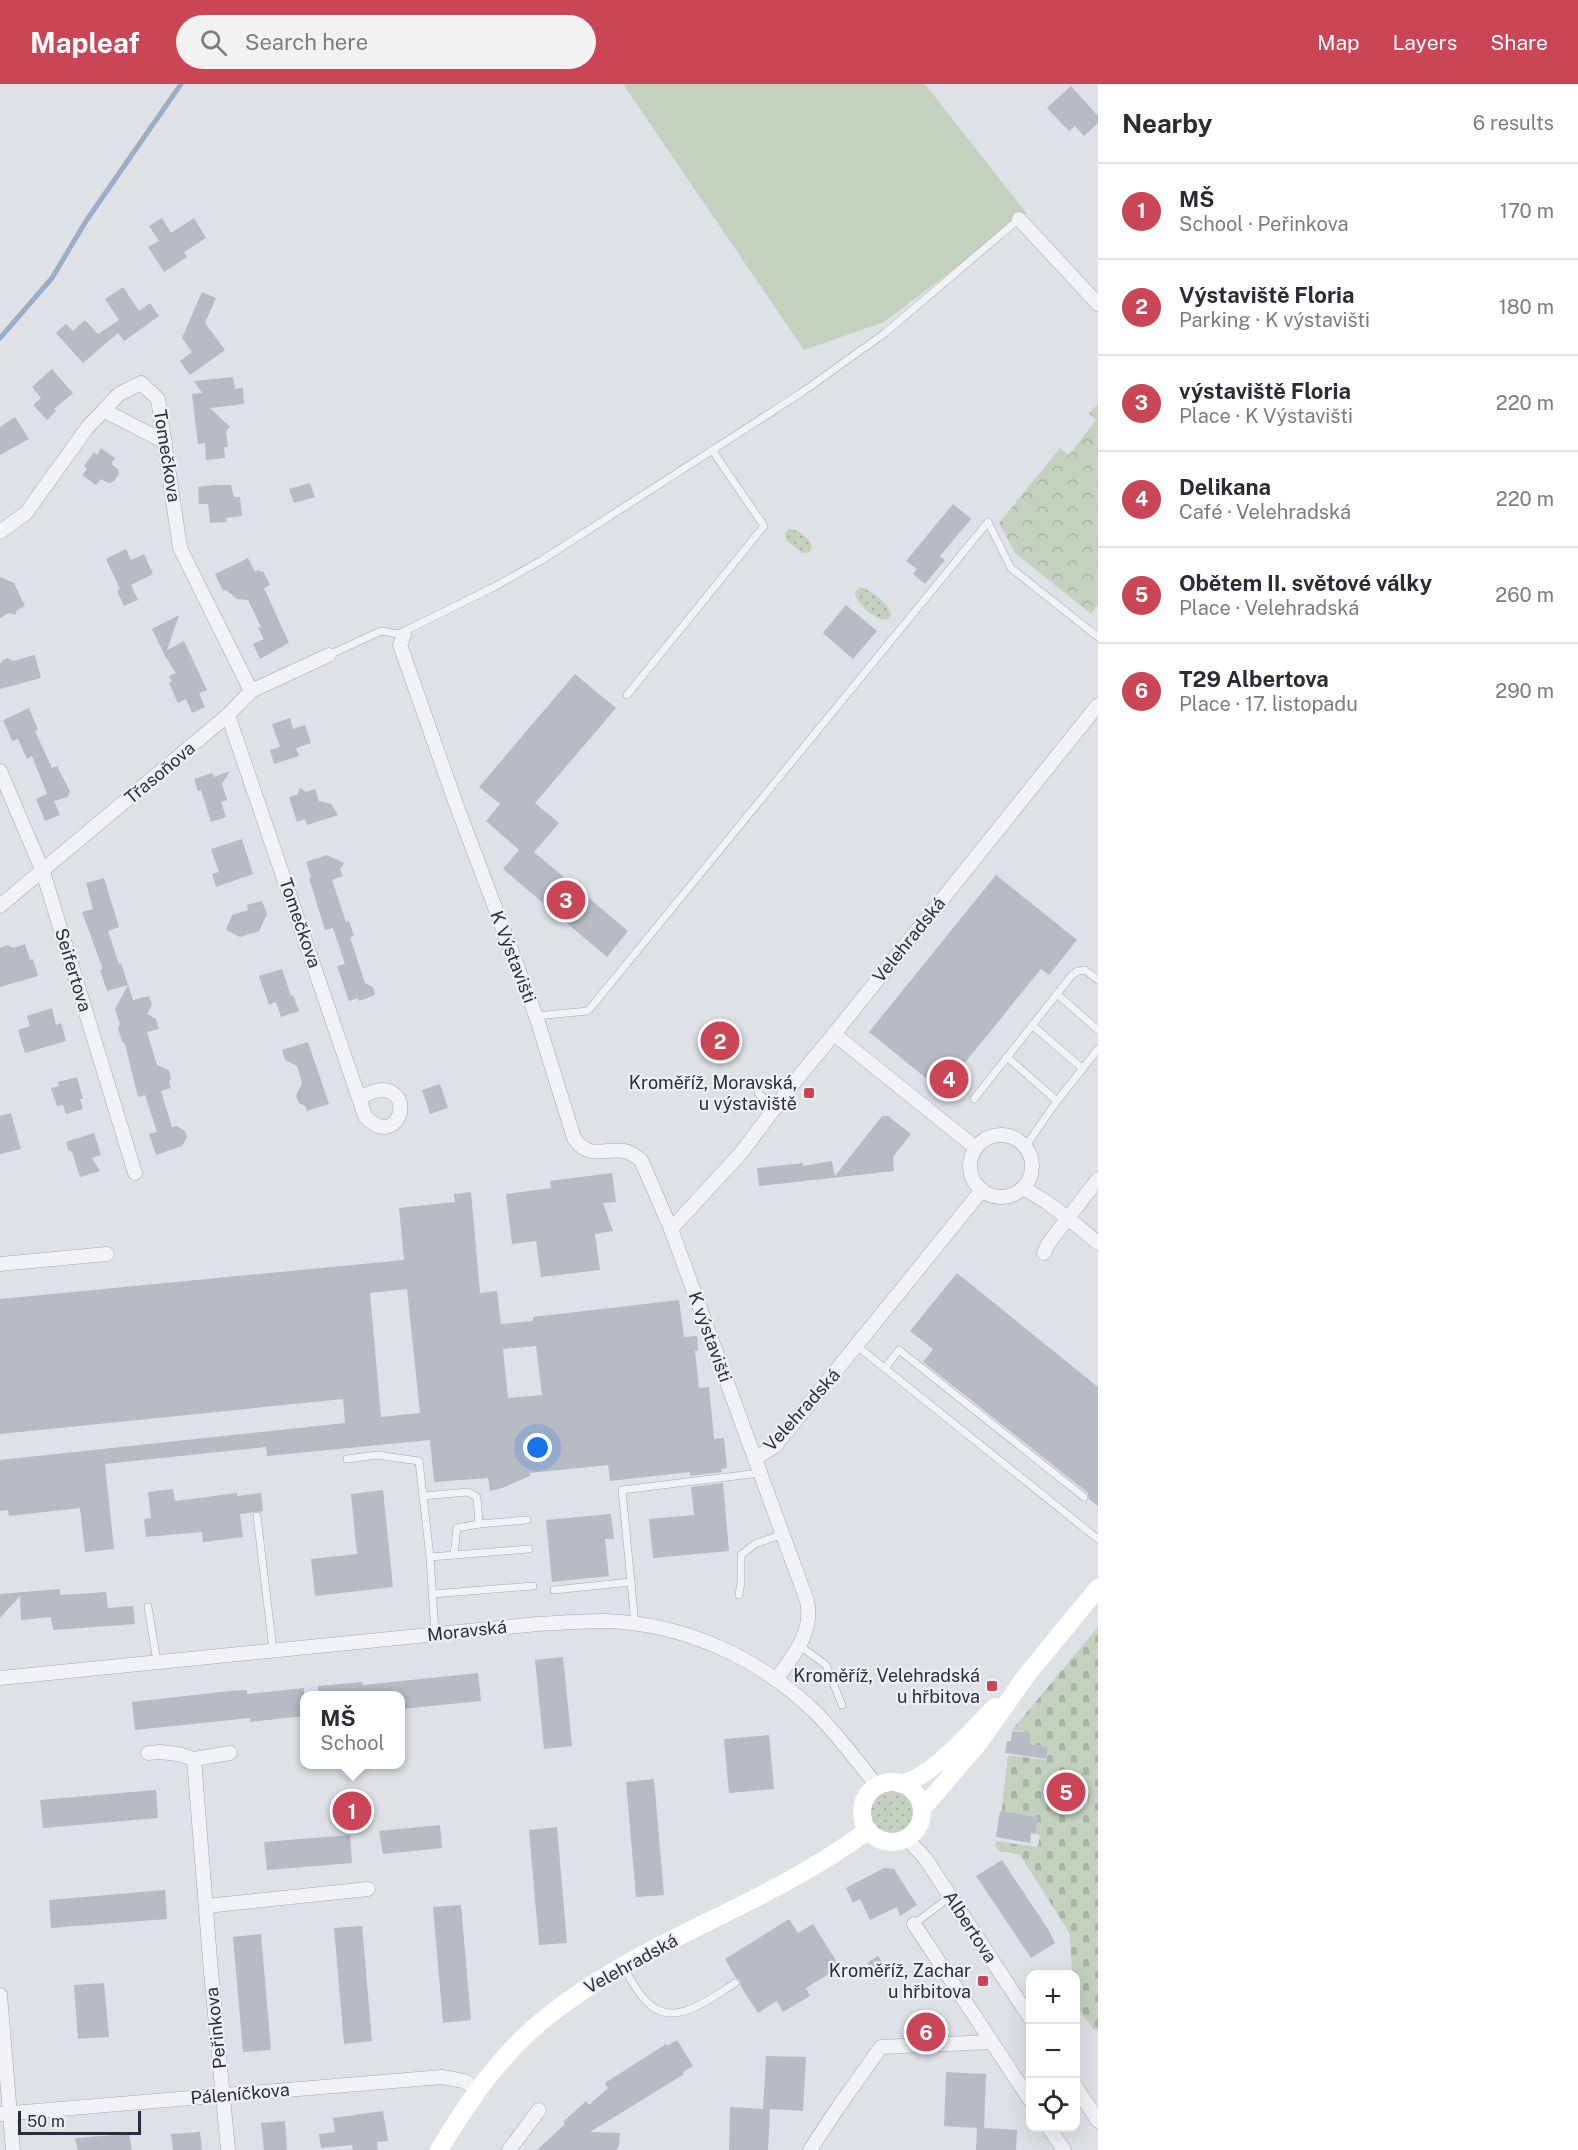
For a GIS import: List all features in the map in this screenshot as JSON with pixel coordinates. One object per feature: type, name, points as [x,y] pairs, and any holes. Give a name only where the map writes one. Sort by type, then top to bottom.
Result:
[{"type":"main road","points":[[922,1809],[916,1794],[902,1784],[893,1782],[877,1786],[869,1792],[862,1809],[862,1818],[868,1830],[879,1840],[888,1842],[907,1839],[919,1826],[922,1809],[983,1738],[1026,1677],[1098,1588]]},
{"type":"main road","points":[[902,1784],[930,1770],[1026,1677]]},
{"type":"main road","name":"Velehradská","points":[[440,2150],[478,2090],[507,2054],[547,2017],[588,1987],[783,1884],[868,1830]]},
{"type":"street","points":[[1018,219],[1098,304]]},
{"type":"street","name":"Tomečkova","points":[[0,532],[27,513],[87,428],[119,394],[141,383],[158,399],[180,548],[251,691]]},
{"type":"street","points":[[105,411],[165,442]]},
{"type":"street","name":"K Výstavišti","points":[[404,635],[400,645],[404,657],[456,804],[536,1016],[574,1138],[579,1146],[594,1153],[622,1151],[642,1160],[671,1230]]},
{"type":"street","name":"Třasoňova","points":[[0,906],[228,715],[251,691],[329,655]]},
{"type":"street","name":"Velehradská","points":[[834,1034],[1098,705]]},
{"type":"street","name":"Tomečkova","points":[[228,715],[359,1098]]},
{"type":"street","name":"Seifertova","points":[[0,771],[43,872],[135,1173]]},
{"type":"street","points":[[671,1230],[741,1153],[834,1034],[976,1148]]},
{"type":"street","points":[[1006,1135],[1017,1139],[1025,1147],[1030,1156],[1032,1168],[1023,1188],[1014,1194],[1003,1197],[992,1195],[982,1190],[974,1181],[970,1170],[971,1158],[976,1148],[984,1140],[1006,1135]]},
{"type":"street","points":[[1044,1253],[1048,1244],[1098,1179]]},
{"type":"street","points":[[1023,1188],[1045,1201],[1098,1243]]},
{"type":"street","name":"Velehradská","points":[[755,1458],[775,1446],[982,1190]]},
{"type":"street","name":"K výstavišti","points":[[671,1230],[809,1611],[805,1635],[800,1646],[776,1680]]},
{"type":"street","points":[[0,1264],[107,1254]]},
{"type":"street","name":"Moravská","points":[[0,1678],[435,1634],[577,1622],[635,1624],[667,1629],[704,1640],[740,1657],[776,1680],[815,1713],[877,1786]]},
{"type":"street","points":[[148,1753],[178,1754],[194,1759],[230,1753]]},
{"type":"street","name":"Peřinkova","points":[[194,1759],[228,2150]]},
{"type":"street","name":"Albertova","points":[[907,1839],[925,1858],[1026,2012]]},
{"type":"street","points":[[206,1906],[368,1889]]},
{"type":"street","points":[[914,1924],[1026,2094]]},
{"type":"street","points":[[0,1995],[5,2114],[13,2150]]},
{"type":"street","points":[[810,2150],[838,2106],[881,2047],[992,2042]]},
{"type":"street","name":"Páleníčkova","points":[[5,2114],[442,2077],[464,2081],[478,2090]]},
{"type":"street","points":[[1080,2093],[1098,2121]]},
{"type":"street","points":[[509,2150],[539,2110]]},
{"type":"street","points":[[1052,2132],[1064,2150]]},
{"type":"lane","points":[[329,655],[381,632],[404,635],[407,630],[542,560],[801,393],[885,333],[1018,219]]},
{"type":"lane","points":[[627,694],[764,526],[712,450]]},
{"type":"lane","points":[[536,1016],[588,1011],[988,522],[1011,568],[1098,637]]},
{"type":"lane","points":[[974,1099],[1072,975],[1085,970],[1098,980]]},
{"type":"lane","points":[[1057,994],[1098,1030]]},
{"type":"lane","points":[[1032,1025],[1083,1069]]},
{"type":"lane","points":[[1025,1147],[1057,1101],[1098,1049]]},
{"type":"lane","points":[[1007,1057],[1057,1101]]},
{"type":"lane","points":[[758,1093],[775,1107]]},
{"type":"lane","points":[[858,1346],[1098,1539]]},
{"type":"lane","points":[[885,1368],[899,1350],[1084,1497]]},
{"type":"lane","points":[[347,1459],[377,1455],[419,1461],[430,1557],[435,1634]]},
{"type":"lane","points":[[635,1624],[622,1490],[760,1473]]},
{"type":"lane","points":[[423,1496],[468,1492],[477,1497],[479,1524]]},
{"type":"lane","points":[[257,1516],[273,1650]]},
{"type":"lane","points":[[454,1555],[457,1528],[527,1520]]},
{"type":"lane","points":[[739,1595],[741,1555],[755,1545],[783,1534]]},
{"type":"lane","points":[[430,1557],[529,1549]]},
{"type":"lane","points":[[554,1590],[632,1582]]},
{"type":"lane","points":[[432,1594],[533,1586]]},
{"type":"lane","points":[[148,1607],[157,1662]]},
{"type":"lane","points":[[800,1646],[826,1665],[842,1705]]},
{"type":"lane","points":[[914,1924],[951,1897]]},
{"type":"lane","points":[[623,1967],[646,2001],[660,2011],[669,2013],[687,2011],[735,1983]]},
{"type":"green space","points":[[623,84],[925,84],[1027,214],[884,322],[804,350]]},
{"type":"green space","points":[[1098,404],[1098,605],[1091,614],[1015,553],[999,523],[1060,448],[1069,455],[1096,420],[1089,413]]},
{"type":"green space","points":[[789,529],[799,532],[809,541],[812,547],[809,553],[802,553],[786,540],[785,534]]},
{"type":"green space","points":[[860,587],[883,602],[891,614],[888,619],[878,618],[863,607],[855,593]]},
{"type":"green space","points":[[1098,1627],[1098,2031],[1094,2030],[1080,2011],[1080,1970],[1072,1970],[1070,1934],[1020,1855],[999,1851],[995,1846],[996,1841],[1038,1847],[1040,1835],[1035,1834],[1038,1817],[1002,1812],[1008,1755],[1046,1760],[1048,1747],[1030,1744],[1031,1733],[1012,1730]]},
{"type":"green space","points":[[892,1790],[907,1797],[914,1812],[907,1827],[892,1834],[877,1827],[870,1812],[877,1797]]},
{"type":"building","points":[[1071,86],[1098,116],[1098,123],[1084,136],[1075,126],[1069,131],[1047,108]]},
{"type":"building","points":[[162,218],[171,233],[194,218],[206,238],[184,252],[187,257],[164,272],[148,247],[159,241],[149,226]]},
{"type":"building","points":[[123,287],[139,311],[150,303],[159,316],[124,341],[118,333],[83,363],[56,333],[66,324],[73,331],[85,320],[98,334],[119,320],[105,299]]},
{"type":"building","points":[[202,292],[216,298],[205,323],[225,350],[190,375],[180,361],[192,352],[182,338]]},
{"type":"building","points":[[52,369],[73,393],[54,409],[56,411],[47,420],[33,405],[41,398],[32,387]]},
{"type":"building","points":[[233,377],[235,389],[243,388],[244,404],[210,408],[230,427],[226,431],[228,447],[224,447],[225,458],[206,460],[205,443],[198,444],[192,394],[202,393],[194,381]]},
{"type":"building","points":[[15,417],[29,439],[0,455],[0,427]]},
{"type":"building","points":[[101,448],[115,458],[111,464],[118,469],[119,474],[113,482],[108,483],[101,479],[96,485],[82,475],[87,469],[84,466],[94,452],[97,455]]},
{"type":"building","points":[[310,483],[315,497],[294,503],[289,489]]},
{"type":"building","points":[[231,485],[234,497],[240,497],[242,516],[226,518],[227,522],[210,523],[208,504],[199,504],[198,487]]},
{"type":"building","points":[[953,504],[971,519],[940,556],[945,560],[925,584],[913,574],[917,569],[906,561]]},
{"type":"building","points":[[126,549],[131,560],[144,554],[153,574],[131,585],[138,600],[124,606],[117,591],[120,589],[106,559]]},
{"type":"building","points":[[248,558],[255,572],[263,571],[270,585],[264,588],[289,643],[260,659],[253,644],[264,639],[248,600],[237,599],[226,590],[223,591],[215,574]]},
{"type":"building","points":[[0,577],[14,583],[25,606],[17,610],[15,615],[9,613],[0,618]]},
{"type":"building","points":[[846,605],[877,631],[853,659],[823,633]]},
{"type":"building","points":[[179,615],[167,650],[184,641],[207,690],[199,693],[205,707],[192,713],[186,699],[178,703],[169,683],[172,681],[169,676],[176,673],[152,629]]},
{"type":"building","points":[[35,655],[41,678],[0,689],[0,664],[3,660],[8,658],[13,661]]},
{"type":"building","points":[[575,674],[616,708],[535,803],[559,823],[534,852],[628,931],[607,957],[503,869],[519,850],[486,821],[500,804],[479,787]]},
{"type":"building","points":[[29,708],[38,730],[35,731],[52,768],[57,766],[70,791],[68,797],[54,801],[60,815],[45,821],[36,799],[47,794],[32,756],[27,759],[18,739],[12,741],[3,720]]},
{"type":"building","points":[[290,718],[293,729],[305,725],[311,743],[296,748],[299,756],[274,764],[270,750],[280,747],[272,724]]},
{"type":"building","points":[[230,771],[222,784],[227,800],[221,802],[226,817],[211,822],[201,790],[198,791],[194,779],[212,773],[214,777]]},
{"type":"building","points":[[300,788],[306,792],[315,789],[319,801],[331,804],[338,815],[307,825],[305,819],[297,822],[289,797],[297,795]]},
{"type":"building","points":[[242,839],[253,874],[216,887],[212,874],[219,872],[211,849]]},
{"type":"building","points":[[327,855],[344,863],[340,869],[343,876],[332,880],[346,922],[349,921],[354,936],[350,937],[365,983],[373,987],[375,995],[359,1001],[358,998],[349,1001],[337,966],[345,964],[333,928],[325,930],[309,878],[311,877],[306,862]]},
{"type":"building","points":[[996,875],[1077,940],[1049,975],[1041,969],[942,1091],[869,1032]]},
{"type":"building","points":[[104,878],[119,927],[108,931],[119,964],[121,963],[133,1000],[149,996],[152,1005],[147,1014],[156,1019],[159,1029],[147,1032],[157,1065],[169,1070],[171,1078],[169,1082],[171,1088],[161,1091],[172,1127],[177,1126],[185,1131],[187,1137],[182,1146],[156,1155],[149,1134],[157,1132],[145,1095],[138,1097],[125,1044],[122,1042],[118,1028],[120,1024],[115,1009],[128,985],[107,991],[100,970],[103,969],[82,912],[93,909],[86,883]]},
{"type":"building","points":[[262,901],[267,914],[259,931],[240,937],[226,930],[232,915],[248,910],[247,905]]},
{"type":"building","points":[[25,944],[38,976],[0,987],[0,948],[8,945],[13,948]]},
{"type":"building","points":[[282,969],[299,1011],[281,1017],[276,1002],[269,1005],[259,976]]},
{"type":"building","points":[[52,1008],[56,1025],[61,1023],[66,1041],[25,1053],[18,1030],[30,1026],[27,1016]]},
{"type":"building","points":[[308,1042],[329,1104],[307,1111],[296,1096],[302,1083],[297,1066],[285,1060],[282,1050]]},
{"type":"building","points":[[77,1077],[83,1099],[80,1099],[83,1109],[66,1114],[63,1105],[57,1106],[51,1088],[59,1086],[58,1082]]},
{"type":"building","points":[[440,1084],[448,1108],[430,1114],[422,1090]]},
{"type":"building","points":[[11,1113],[21,1149],[0,1154],[0,1116]]},
{"type":"building","points":[[882,1116],[888,1116],[911,1134],[893,1157],[894,1171],[759,1186],[757,1168],[803,1163],[803,1166],[832,1161],[835,1176]]},
{"type":"building","points":[[94,1133],[101,1155],[92,1158],[100,1171],[80,1177],[72,1152],[68,1150],[66,1142]]},
{"type":"building","points":[[612,1173],[616,1202],[603,1203],[613,1231],[595,1234],[600,1270],[541,1277],[536,1241],[512,1244],[506,1194],[551,1188],[550,1181]]},
{"type":"building","points":[[471,1192],[480,1293],[497,1291],[501,1324],[533,1321],[533,1317],[679,1300],[684,1337],[697,1336],[698,1350],[695,1351],[699,1388],[709,1387],[714,1439],[724,1438],[727,1468],[721,1469],[722,1472],[690,1476],[690,1472],[610,1481],[608,1465],[530,1473],[530,1476],[490,1491],[488,1478],[434,1482],[430,1440],[267,1456],[266,1447],[105,1464],[114,1549],[85,1552],[80,1508],[9,1516],[8,1510],[0,1511],[0,1460],[345,1423],[343,1399],[0,1434],[0,1299],[404,1260],[399,1208],[455,1202],[454,1194]],"holes":[[[407,1289],[420,1413],[381,1417],[370,1293]],[[536,1346],[542,1395],[508,1398],[503,1349]]]},
{"type":"building","points":[[957,1273],[1098,1387],[1098,1506],[1089,1499],[1088,1493],[923,1362],[933,1349],[910,1331]]},
{"type":"building","points":[[723,1483],[729,1551],[653,1558],[649,1519],[694,1515],[691,1487]]},
{"type":"building","points":[[173,1489],[175,1501],[237,1493],[237,1496],[261,1493],[263,1511],[240,1514],[243,1537],[203,1542],[202,1532],[146,1537],[144,1519],[151,1518],[148,1492]]},
{"type":"building","points":[[383,1490],[393,1587],[315,1596],[311,1559],[357,1554],[351,1494]]},
{"type":"building","points":[[611,1514],[614,1539],[605,1539],[609,1576],[552,1582],[546,1520]]},
{"type":"building","points":[[60,1589],[60,1595],[106,1592],[108,1608],[133,1606],[135,1624],[53,1630],[51,1617],[21,1620],[20,1596],[0,1618],[0,1594]]},
{"type":"building","points":[[563,1657],[572,1746],[544,1749],[535,1660]]},
{"type":"building","points":[[478,1673],[481,1701],[405,1709],[405,1691],[318,1691],[318,1686],[362,1682],[363,1685]]},
{"type":"building","points":[[304,1688],[304,1691],[300,1691],[300,1716],[250,1722],[250,1718],[135,1730],[132,1702],[230,1691],[247,1690],[247,1694]]},
{"type":"building","points":[[1012,1731],[1031,1733],[1030,1744],[1048,1747],[1046,1759],[1005,1753],[1007,1741],[1011,1741]]},
{"type":"building","points":[[769,1735],[774,1789],[729,1793],[724,1739]]},
{"type":"building","points":[[654,1779],[664,1895],[636,1897],[626,1782]]},
{"type":"building","points":[[156,1790],[158,1818],[43,1828],[40,1800]]},
{"type":"building","points":[[1000,1811],[1038,1817],[1035,1834],[1031,1833],[1030,1843],[996,1837]]},
{"type":"building","points":[[440,1825],[442,1848],[383,1854],[379,1831]]},
{"type":"building","points":[[557,1827],[567,1943],[539,1945],[529,1830]]},
{"type":"building","points":[[350,1835],[352,1863],[267,1870],[264,1842]]},
{"type":"building","points":[[1002,1860],[1055,1943],[1031,1958],[976,1876]]},
{"type":"building","points":[[884,1868],[894,1869],[917,1905],[900,1916],[897,1907],[870,1920],[860,1899],[853,1903],[846,1888]]},
{"type":"building","points":[[165,1890],[167,1919],[51,1928],[49,1900]]},
{"type":"building","points":[[461,1905],[471,2020],[443,2023],[433,1907]]},
{"type":"building","points":[[789,1919],[798,1933],[813,1924],[840,1967],[806,1988],[810,1996],[783,2012],[777,2001],[758,2013],[740,1985],[740,1980],[736,1978],[725,1959]]},
{"type":"building","points":[[362,1926],[372,2041],[344,2044],[334,1928]]},
{"type":"building","points":[[261,1934],[271,2050],[243,2052],[233,1937]]},
{"type":"building","points":[[878,1956],[886,1967],[875,1975],[867,1963]]},
{"type":"building","points":[[104,1983],[109,2037],[78,2039],[74,1985]]},
{"type":"building","points":[[915,2025],[938,2026],[938,2035],[915,2036]]},
{"type":"building","points":[[677,2040],[693,2066],[683,2072],[684,2074],[590,2132],[620,2133],[619,2146],[616,2150],[537,2150],[586,2101],[589,2105],[608,2088],[605,2083],[666,2044],[667,2046]]},
{"type":"building","points":[[766,2056],[806,2057],[803,2111],[770,2109],[768,2150],[729,2150],[730,2107],[763,2109]]},
{"type":"building","points":[[946,2072],[986,2074],[984,2128],[1017,2130],[1016,2150],[976,2150],[977,2128],[944,2126]]},
{"type":"building","points":[[383,2111],[388,2141],[377,2142],[378,2150],[353,2150],[352,2145],[321,2148],[319,2134],[335,2132],[333,2118]]},
{"type":"building","points":[[285,2121],[287,2150],[264,2150],[261,2123]]},
{"type":"building","points":[[200,2132],[202,2150],[173,2150],[171,2134]]},
{"type":"building","points":[[129,2134],[132,2150],[78,2150],[75,2138]]},
{"type":"waterway","points":[[0,338],[52,278],[86,221],[181,84]]},
{"type":"place","name":"výstaviště Floria","points":[[566,900]]},
{"type":"place","name":"Výstaviště Floria","points":[[720,1041]]},
{"type":"place","name":"Delikana","points":[[949,1079]]},
{"type":"place","name":"Kroměříž, Moravská, u výstaviště","points":[[809,1093]]},
{"type":"place","name":"Kroměříž, Velehradská u hřbitova","points":[[992,1686]]},
{"type":"place","name":"Obětem II. světové války","points":[[1066,1792]]},
{"type":"place","name":"MŠ","points":[[352,1811]]},
{"type":"place","name":"Kroměříž, Zachar u hřbitova","points":[[983,1981]]},
{"type":"place","name":"T29 Albertova","points":[[926,2032]]}]
